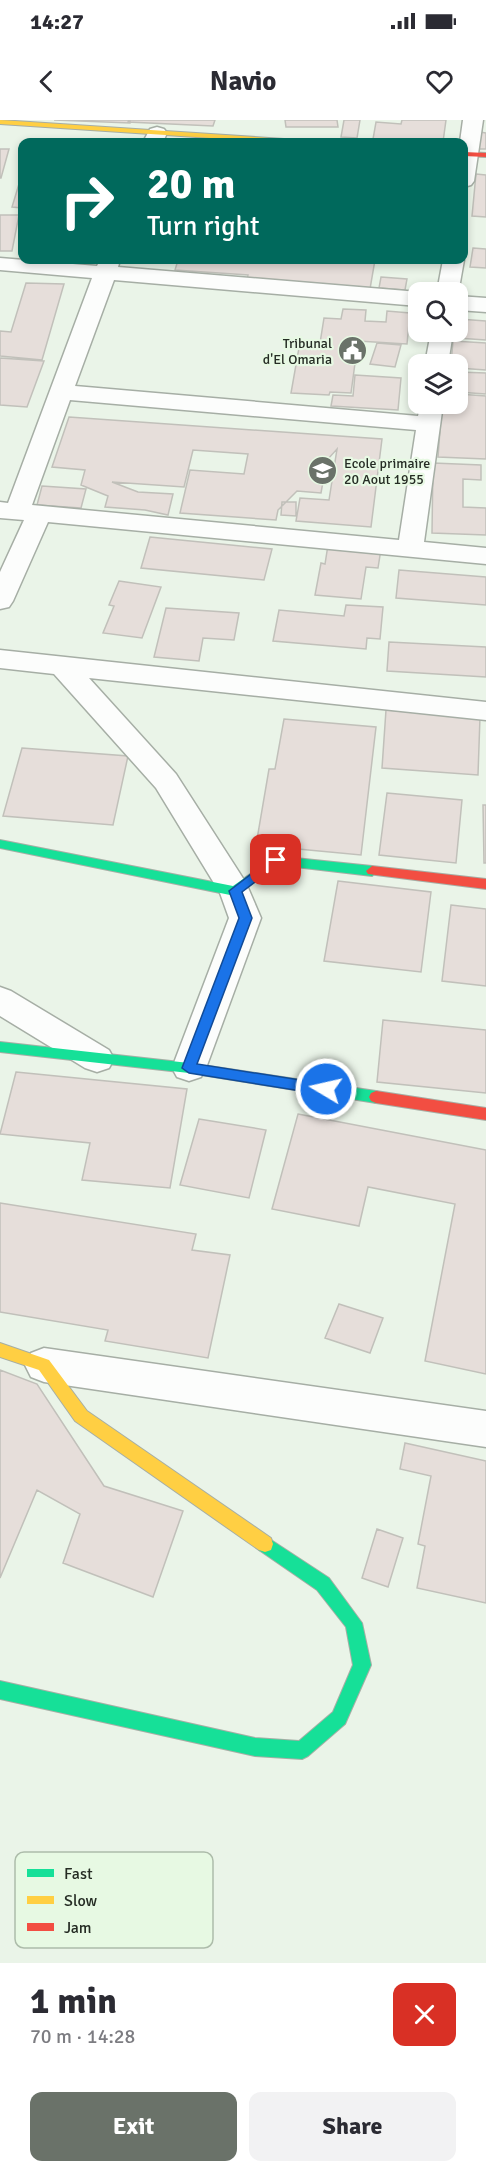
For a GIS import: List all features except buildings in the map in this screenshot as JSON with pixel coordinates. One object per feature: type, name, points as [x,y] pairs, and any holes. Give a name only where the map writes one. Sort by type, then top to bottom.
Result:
[{"type":"street","points":[[472,154],[473,120]]},
{"type":"street","points":[[0,122],[155,138]]},
{"type":"street","points":[[0,264],[108,266],[408,298]]},
{"type":"street","points":[[450,282],[452,264]]},
{"type":"street","points":[[0,601],[19,512],[108,266]]},
{"type":"street","points":[[468,304],[486,305]]},
{"type":"street","points":[[61,392],[408,413]]},
{"type":"street","points":[[410,549],[430,414]]},
{"type":"street","points":[[19,512],[486,556]]},
{"type":"street","points":[[0,659],[486,711]]},
{"type":"street","points":[[62,665],[166,781],[235,891],[245,918],[189,1068]]},
{"type":"street","points":[[0,844],[235,891],[276,860],[486,884]]},
{"type":"street","points":[[0,1000],[97,1059]]},
{"type":"street","points":[[0,1047],[189,1068],[486,1114]]},
{"type":"street","points":[[0,1350],[44,1365],[486,1429]]},
{"type":"street","points":[[0,1690],[255,1747],[302,1750],[339,1718],[362,1665],[354,1623],[323,1584],[81,1416],[44,1365]]},
{"type":"traffic: fast","points":[[0,844],[235,891],[276,860],[372,871]]},
{"type":"traffic: fast","points":[[0,1047],[189,1068],[376,1097]]},
{"type":"traffic: fast","points":[[0,1690],[255,1747],[302,1750],[339,1718],[362,1665],[354,1623],[323,1584],[265,1544]]},
{"type":"traffic: slow","points":[[0,122],[239,138]]},
{"type":"traffic: slow","points":[[0,1350],[44,1365],[81,1416],[265,1544]]},
{"type":"traffic: jam","points":[[468,154],[486,155]]},
{"type":"traffic: jam","points":[[372,871],[486,884]]},
{"type":"traffic: jam","points":[[376,1097],[486,1114]]},
{"type":"place","name":"Tribunal d'El Omaria","points":[[353,351]]},
{"type":"place","name":"Ecole primaire 20 Aout 1955","points":[[323,471]]},
{"type":"route","points":[[276,860],[235,891],[245,918],[189,1068],[326,1089]]}]
